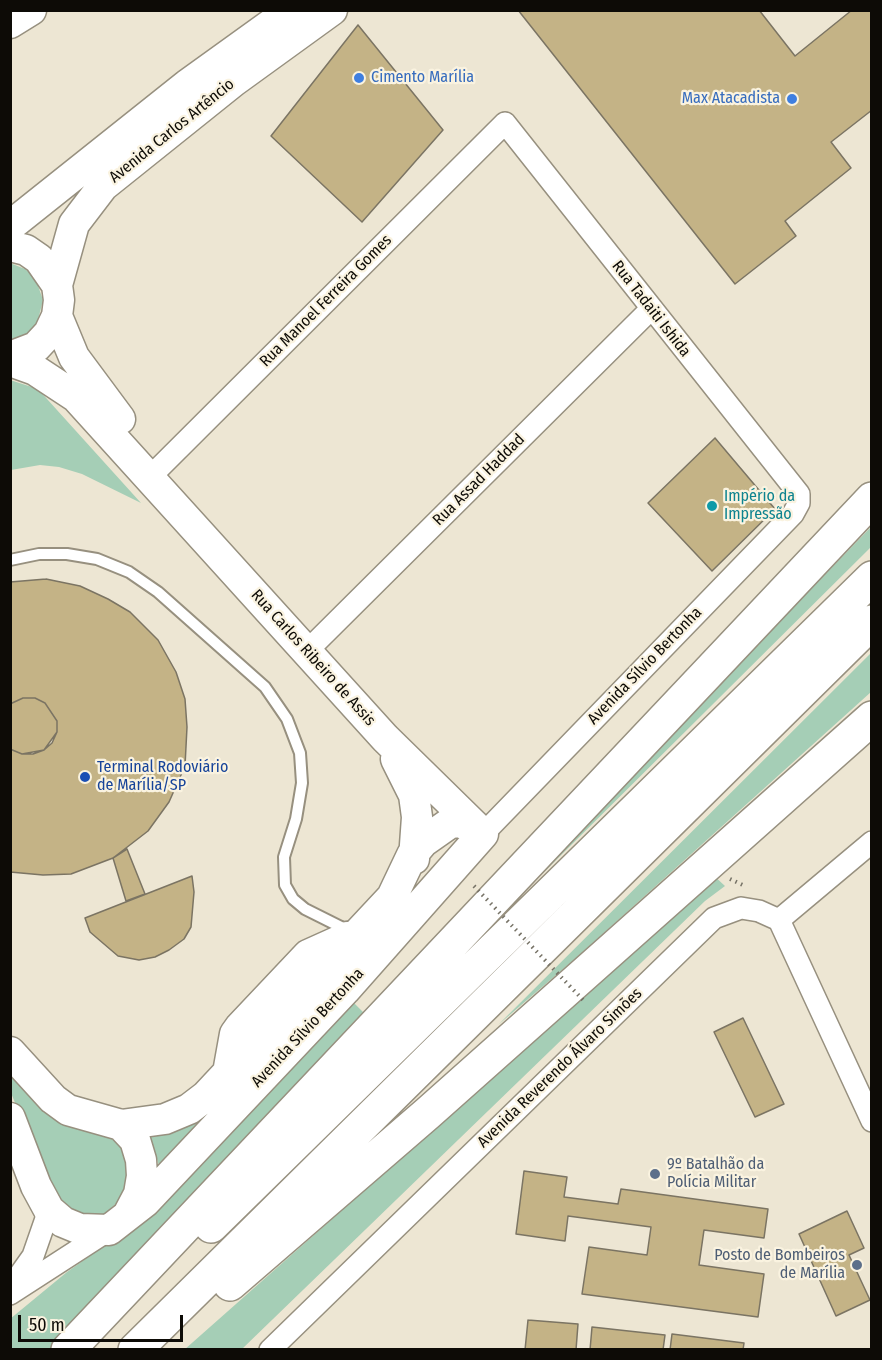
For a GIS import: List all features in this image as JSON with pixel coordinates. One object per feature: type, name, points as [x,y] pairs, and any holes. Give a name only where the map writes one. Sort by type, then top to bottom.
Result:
[{"type":"highway","points":[[68,1350],[872,499]]},
{"type":"highway","points":[[84,1350],[872,578]]},
{"type":"highway","points":[[135,1350],[872,622]]},
{"type":"highway","points":[[153,1350],[428,1113],[872,718]]},
{"type":"street","points":[[10,23],[31,10]]},
{"type":"street","name":"Avenida Carlos Artêncio","points":[[10,226],[188,85],[291,10]]},
{"type":"street","name":"Avenida Carlos Artêncio","points":[[57,316],[59,300],[57,285],[74,224],[103,186],[234,81],[332,10]]},
{"type":"street","name":"Rua Tadaiti Ishida","points":[[505,123],[799,494]]},
{"type":"street","name":"Rua Manoel Ferreira Gomes","points":[[148,479],[505,123]]},
{"type":"street","points":[[10,246],[26,250],[39,259],[57,285]]},
{"type":"street","name":"Rua Assad Haddad","points":[[308,650],[651,309]]},
{"type":"street","points":[[57,316],[79,365],[141,447],[149,467],[148,479]]},
{"type":"street","points":[[10,357],[36,347],[49,333],[57,316]]},
{"type":"street","name":"Rua Carlos Ribeiro de Assis","points":[[10,361],[45,375],[76,397],[148,479],[308,650],[385,738],[483,834]]},
{"type":"street","name":"Avenida Sílvio Bertonha","points":[[118,1223],[145,1202],[345,990],[483,834],[793,514],[799,503],[799,494]]},
{"type":"street","points":[[385,738],[414,795],[417,817],[412,855],[424,875],[434,879],[446,876]]},
{"type":"street","name":"Avenida Sílvio Bertonha","points":[[121,1125],[165,1119],[189,1109],[228,1073],[392,897],[412,855],[437,830],[450,823],[461,822],[483,834]]},
{"type":"street","points":[[872,842],[779,920],[872,1121]]},
{"type":"street","name":"Avenida Reverendo Álvaro Simões","points":[[270,1350],[714,918],[741,908],[759,910],[779,920]]},
{"type":"street","points":[[10,1052],[53,1099],[68,1110],[121,1125],[135,1140],[141,1160],[142,1176],[139,1194],[118,1223],[10,1294]]},
{"type":"street","points":[[10,1118],[36,1186],[49,1210],[63,1222],[80,1228],[118,1223]]},
{"type":"street","points":[[10,1287],[33,1256],[49,1210]]},
{"type":"lane","points":[[10,560],[39,554],[67,554],[97,559],[129,572],[158,592],[265,687],[287,719],[300,753],[302,783],[297,819],[284,858],[285,885],[294,899],[305,909],[326,920],[343,928],[366,926]]},
{"type":"path","points":[[474,886],[585,1002]]},
{"type":"green space","points":[[10,263],[25,269],[35,277],[43,300],[37,324],[28,333],[11,341]]},
{"type":"green space","points":[[10,380],[38,389],[141,503],[82,474],[59,467],[40,465],[11,470]]},
{"type":"green space","points":[[871,527],[871,547],[386,1029],[507,903]]},
{"type":"green space","points":[[871,653],[871,692],[577,957],[498,1025]]},
{"type":"green space","points":[[712,874],[725,886],[705,901],[242,1349],[184,1350],[488,1081]]},
{"type":"green space","points":[[354,1003],[366,1015],[50,1349],[11,1349],[10,1319],[67,1272],[135,1224],[173,1190]]},
{"type":"green space","points":[[10,1069],[108,1136],[120,1145],[128,1157],[131,1171],[125,1196],[104,1214],[89,1216],[77,1213],[62,1205],[53,1194],[11,1093]]},
{"type":"green space","points":[[219,1102],[159,1166],[148,1135]]},
{"type":"building","points":[[518,10],[759,10],[795,56],[852,10],[872,10],[872,110],[831,142],[851,168],[785,221],[796,236],[735,284]]},
{"type":"building","name":"Cimento Marília","points":[[358,25],[443,130],[362,222],[271,136]]},
{"type":"building","name":"Império da Impressão","points":[[715,438],[775,509],[712,571],[648,503]]},
{"type":"building","points":[[46,579],[80,586],[130,612],[158,640],[176,672],[185,699],[187,727],[185,766],[169,802],[148,831],[113,858],[71,874],[43,875],[10,872],[10,749],[22,754],[44,750],[57,732],[57,721],[45,703],[35,698],[23,698],[10,704],[10,582]]},
{"type":"building","points":[[23,698],[35,698],[45,703],[57,721],[57,732],[52,743],[44,750],[33,754],[22,754],[10,749],[10,704]]},
{"type":"building","points":[[127,849],[145,894],[126,901],[113,858]]},
{"type":"building","points":[[192,876],[194,892],[191,927],[184,939],[169,950],[155,957],[139,960],[118,956],[90,932],[85,918]]},
{"type":"building","points":[[743,1018],[784,1104],[755,1117],[714,1032]]},
{"type":"building","points":[[524,1171],[567,1177],[564,1197],[618,1204],[621,1189],[768,1209],[764,1238],[704,1230],[699,1265],[764,1274],[758,1317],[582,1294],[589,1247],[647,1255],[651,1227],[568,1216],[565,1241],[516,1234]]},
{"type":"building","points":[[847,1211],[864,1248],[849,1255],[870,1300],[836,1316],[799,1234]]},
{"type":"building","points":[[528,1320],[578,1324],[576,1350],[525,1350]]},
{"type":"building","points":[[592,1327],[665,1335],[663,1350],[590,1350]]},
{"type":"building","points":[[672,1334],[744,1343],[743,1350],[670,1350]]},
{"type":"place","name":"Cimento Marília","points":[[359,78]]},
{"type":"place","name":"Max Atacadista","points":[[792,99]]},
{"type":"place","name":"Império da Impressão","points":[[712,506]]},
{"type":"place","name":"Terminal Rodoviário de Marília/SP","points":[[85,777]]},
{"type":"place","name":"9º Batalhão da Polícia Militar","points":[[655,1174]]},
{"type":"place","name":"Posto de Bombeiros de Marília","points":[[857,1265]]}]
